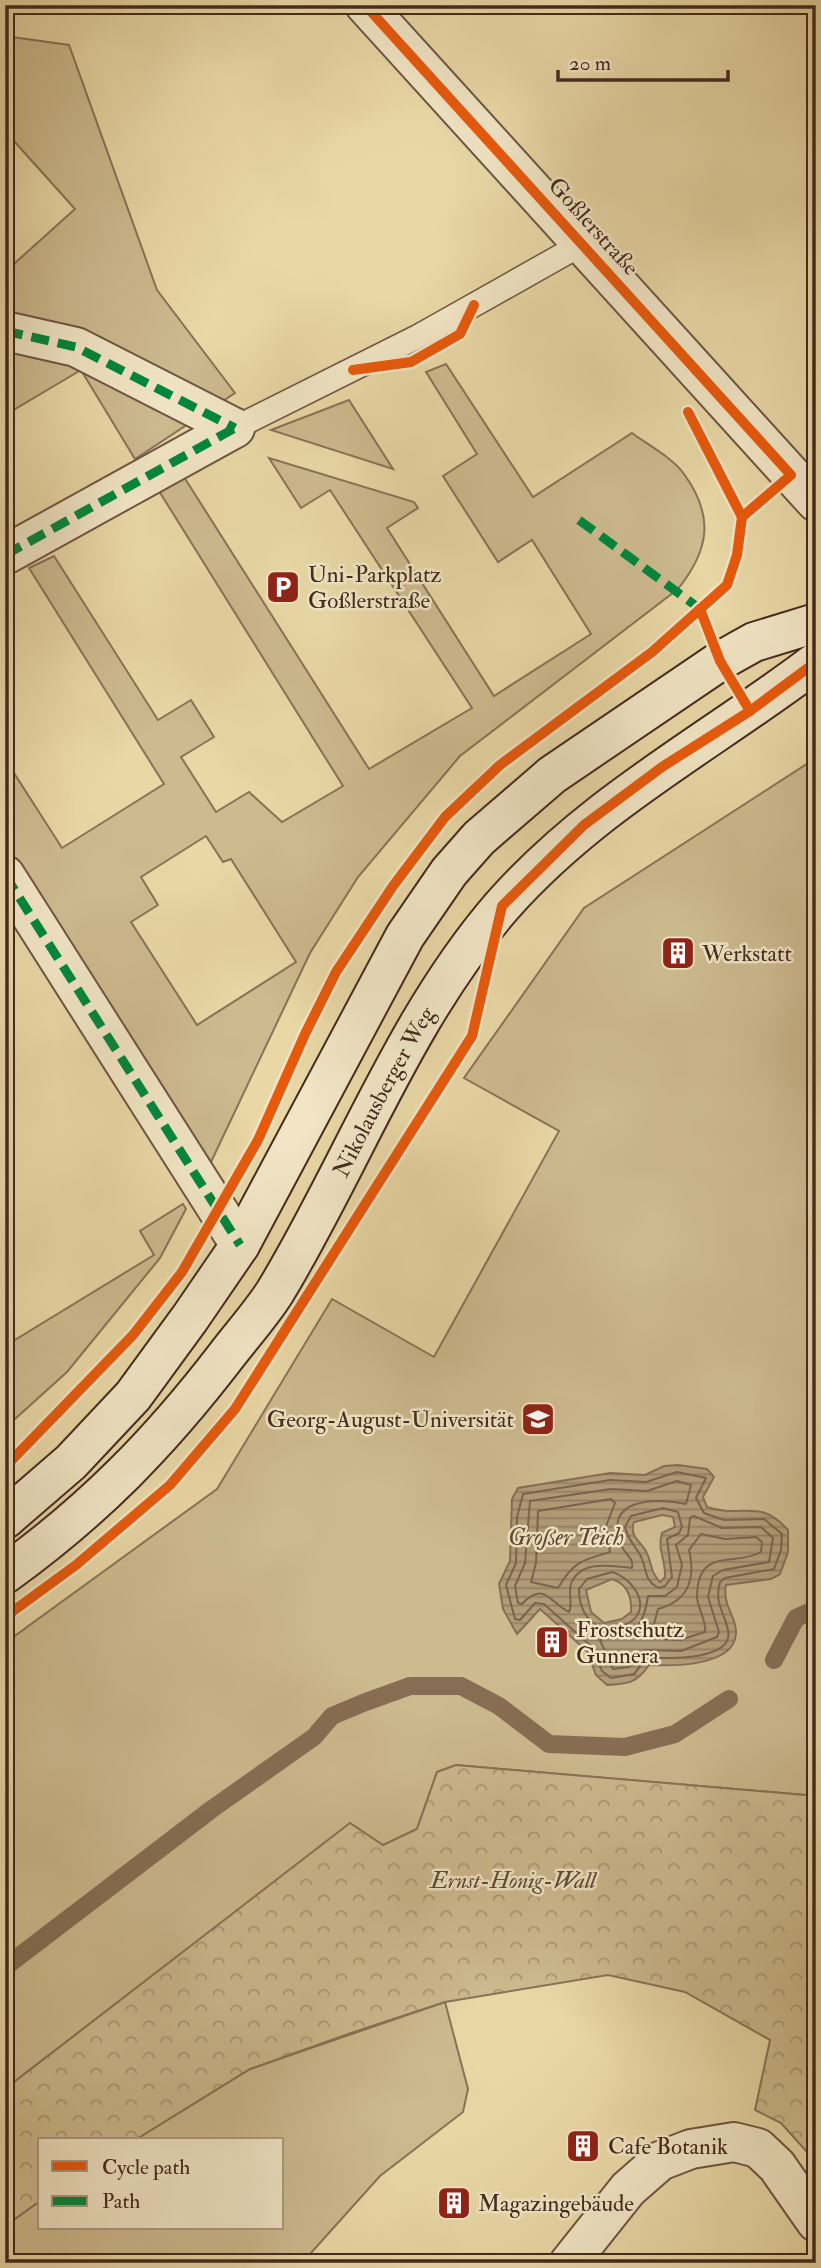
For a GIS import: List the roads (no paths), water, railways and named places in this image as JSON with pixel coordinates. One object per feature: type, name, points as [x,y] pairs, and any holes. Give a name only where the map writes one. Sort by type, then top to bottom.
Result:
[{"type":"street","name":"Goßlerstraße","points":[[365,5],[816,502]]},
{"type":"street","points":[[5,331],[76,347],[235,428]]},
{"type":"street","points":[[5,555],[235,428]]},
{"type":"street","points":[[5,1519],[71,1462],[133,1396],[240,1245],[405,936],[449,872],[479,838],[552,775],[720,662],[754,642],[816,623]]},
{"type":"street","name":"Nikolausberger Weg","points":[[5,1574],[106,1494],[177,1420],[274,1294],[434,998],[502,906],[584,825],[662,766],[750,711],[816,662]]},
{"type":"street","points":[[5,875],[240,1245]]},
{"type":"street","points":[[569,2263],[628,2189],[660,2161],[691,2149],[734,2142],[758,2148],[777,2166],[816,2222]]},
{"type":"lane","points":[[235,428],[418,337],[582,244]]},
{"type":"water","name":"Großer Teich","points":[[664,1466],[707,1469],[714,1477],[703,1497],[707,1507],[768,1514],[788,1530],[788,1552],[780,1574],[771,1579],[726,1585],[726,1599],[736,1633],[733,1644],[725,1652],[700,1662],[649,1665],[640,1676],[631,1681],[607,1685],[596,1675],[587,1651],[540,1609],[517,1634],[503,1609],[499,1584],[510,1561],[512,1499],[518,1488],[610,1473],[645,1475]],"holes":[[[662,1515],[673,1517],[675,1527],[662,1533],[660,1545],[665,1577],[660,1582],[646,1551],[634,1535],[633,1527],[634,1522]],[[612,1579],[628,1592],[631,1612],[622,1619],[604,1623],[591,1612],[586,1590]]]},
{"type":"waterway","points":[[774,1660],[796,1618],[816,1609]]},
{"type":"waterway","points":[[5,1967],[212,1809],[314,1737],[332,1716],[363,1703],[410,1686],[461,1686],[499,1706],[549,1744],[625,1747],[675,1734],[729,1699]]},
{"type":"place","name":"Uni-Parkplatz Goßlerstraße","points":[[283,587]]},
{"type":"place","name":"Werkstatt","points":[[678,953]]},
{"type":"place","name":"Georg-August-Universität","points":[[538,1419]]},
{"type":"place","name":"Frostschutz Gunnera","points":[[552,1642]]},
{"type":"place","name":"Cafe Botanik","points":[[583,2146]]},
{"type":"place","name":"Magazingebäude","points":[[454,2203]]},
{"type":"park label","name":"Ernst-Honig-Wall","points":[[513,1880]]}]
